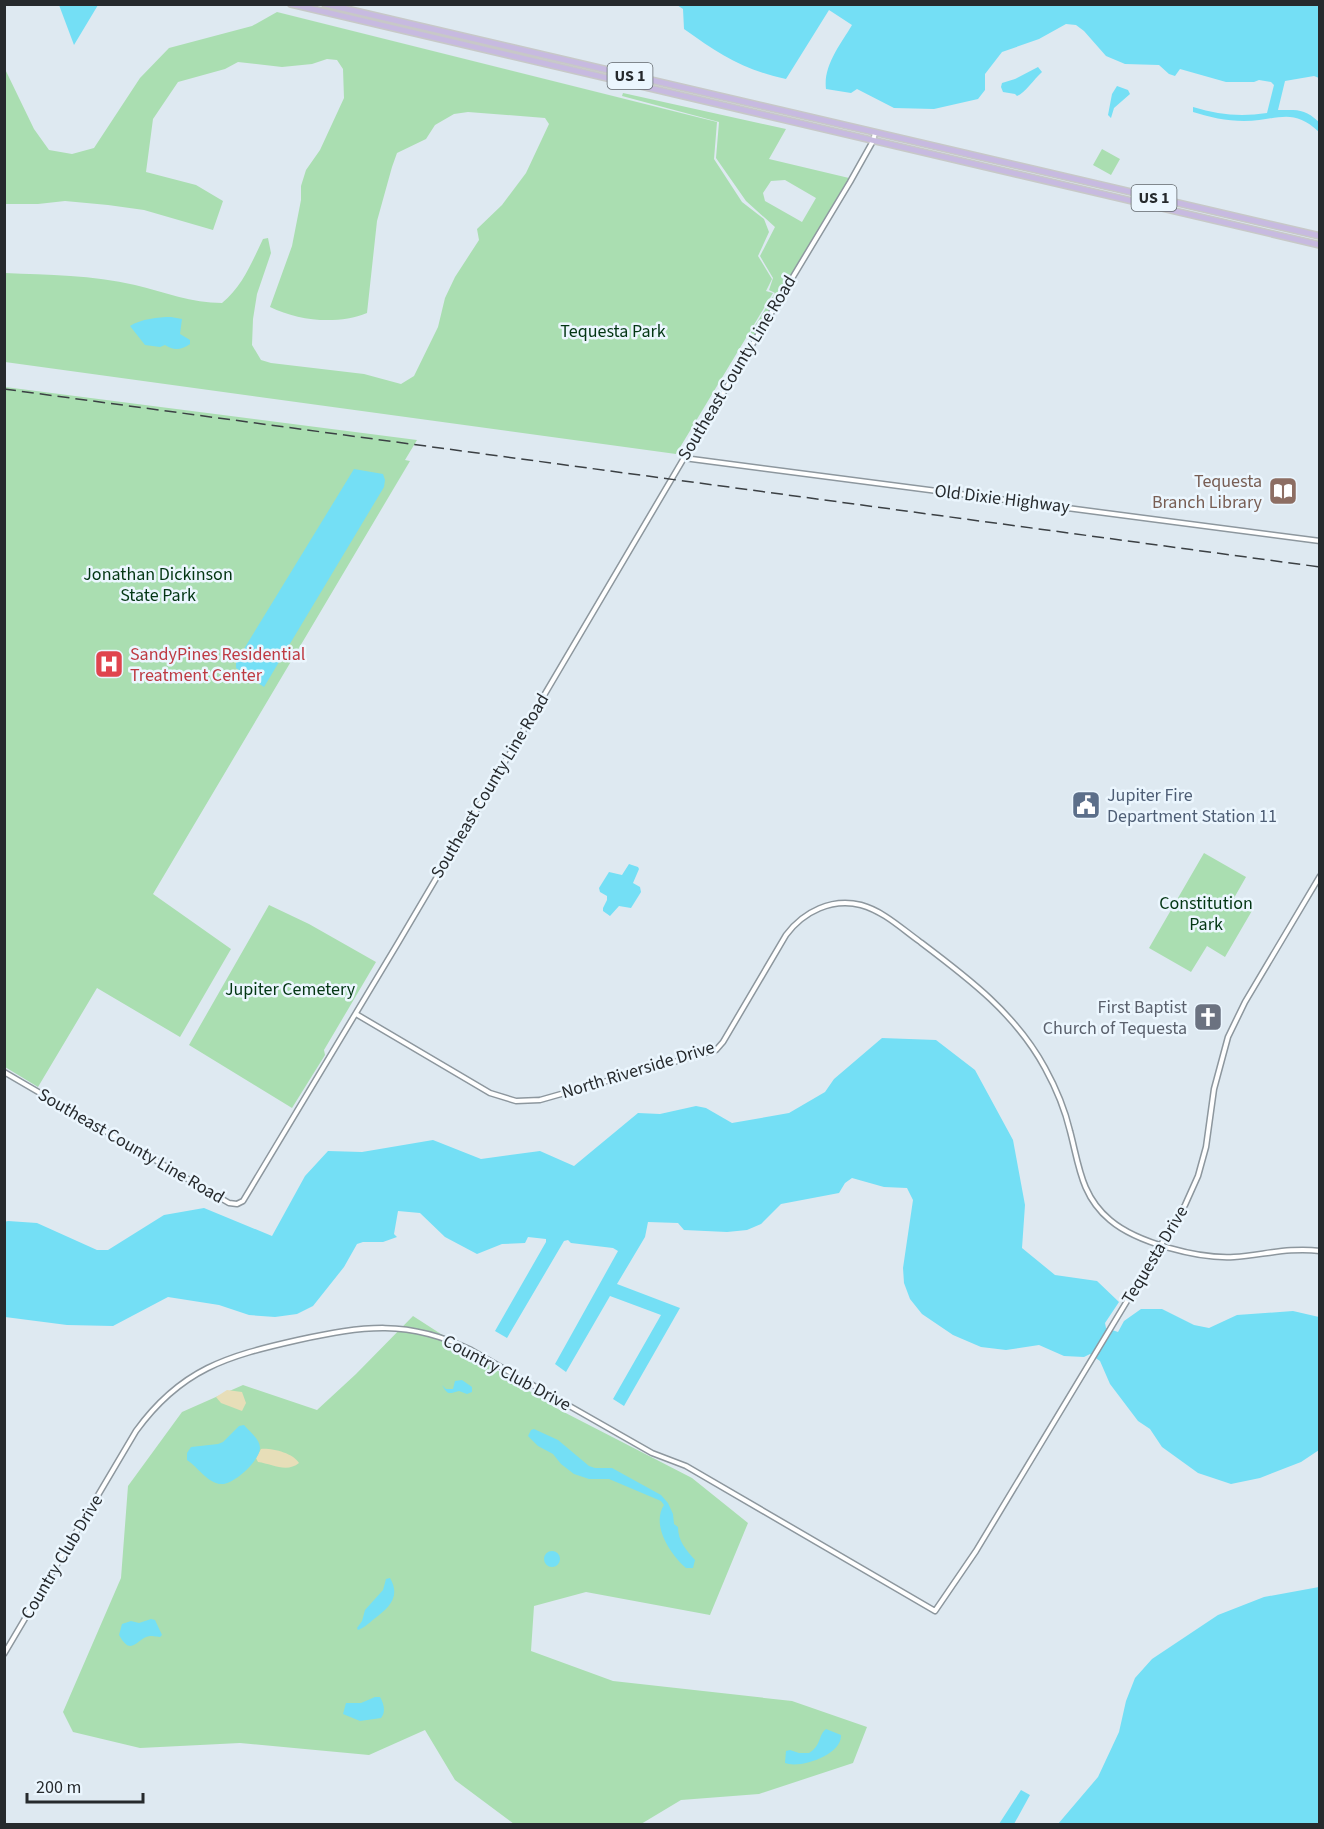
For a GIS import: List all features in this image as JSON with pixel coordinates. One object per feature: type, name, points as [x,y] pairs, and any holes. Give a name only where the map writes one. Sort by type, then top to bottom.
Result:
[{"type":"main road","name":"US 1","points":[[291,4],[1320,245]]},
{"type":"main road","name":"US 1","points":[[325,4],[1320,236]]},
{"type":"main road","points":[[785,120],[798,115]]},
{"type":"main road","points":[[969,163],[977,162],[982,158]]},
{"type":"main road","points":[[1041,180],[1060,176]]},
{"type":"main road","points":[[1279,236],[1295,230]]},
{"type":"main road","points":[[1294,239],[1308,233]]},
{"type":"street","name":"Southeast County Line Road","points":[[4,1072],[229,1203],[237,1204],[247,1195],[873,141],[874,133]]},
{"type":"street","name":"Old Dixie Highway","points":[[684,458],[1320,541]]},
{"type":"street","name":"Tequesta Drive","points":[[935,1611],[976,1551],[1189,1197],[1202,1164],[1209,1133],[1217,1071],[1228,1037],[1245,1002],[1320,876]]},
{"type":"street","name":"North Riverside Drive","points":[[356,1014],[490,1093],[516,1101],[540,1100],[718,1048],[786,935],[796,924],[810,913],[823,907],[855,904],[884,916],[971,980],[1006,1012],[1028,1040],[1052,1082],[1064,1111],[1082,1182],[1089,1197],[1102,1213],[1124,1230],[1187,1253],[1210,1257],[1232,1257],[1290,1250],[1320,1251]]},
{"type":"street","name":"Country Club Drive","points":[[4,1654],[131,1440],[153,1410],[171,1392],[204,1369],[231,1357],[339,1331],[368,1327],[419,1331],[464,1347],[652,1453],[686,1467],[935,1611]]},
{"type":"green space","name":"Tequesta Park","points":[[277,12],[717,122],[714,159],[742,202],[764,219],[769,232],[758,256],[772,279],[766,291],[773,293],[676,454],[5,362],[5,273],[103,279],[189,299],[222,303],[241,282],[263,239],[268,238],[271,253],[257,294],[253,319],[252,345],[261,360],[364,374],[401,384],[414,376],[438,327],[445,298],[455,277],[479,240],[477,229],[502,205],[526,173],[549,124],[545,118],[468,112],[454,114],[435,125],[426,139],[397,153],[377,221],[367,313],[343,319],[318,320],[293,316],[270,307],[292,246],[301,200],[301,186],[306,170],[320,150],[344,98],[343,69],[337,60],[327,59],[312,64],[282,67],[238,62],[225,69],[178,82],[153,119],[146,172],[196,185],[223,201],[213,230],[144,210],[108,205],[65,201],[5,204],[4,67],[34,129],[49,150],[72,154],[94,148],[140,78],[169,48],[252,26]]},
{"type":"green space","points":[[623,93],[786,129],[769,159],[849,178],[754,336],[750,334],[775,293],[769,290],[773,278],[760,256],[775,227],[746,201],[716,158],[719,122],[622,96]],"holes":[[[785,180],[816,198],[802,222],[765,201],[763,193],[771,181]]]},
{"type":"green space","points":[[1102,149],[1120,159],[1111,175],[1093,165]]},
{"type":"green space","name":"Jonathan Dickinson State Park","points":[[5,387],[417,440],[405,460],[410,461],[153,894],[231,949],[180,1037],[97,988],[38,1087],[5,1067]]},
{"type":"green space","name":"Constitution Park","points":[[1204,853],[1246,877],[1234,898],[1253,909],[1225,957],[1207,946],[1191,972],[1149,948]]},
{"type":"green space","name":"Jupiter Cemetery","points":[[269,905],[309,924],[376,962],[324,1050],[325,1055],[292,1108],[189,1045]]},
{"type":"green space","points":[[413,1316],[554,1407],[692,1478],[748,1523],[710,1615],[586,1592],[534,1606],[531,1651],[613,1681],[792,1701],[867,1727],[853,1763],[759,1794],[681,1800],[641,1824],[514,1824],[455,1780],[425,1730],[369,1755],[240,1743],[140,1748],[73,1732],[63,1712],[121,1578],[128,1486],[182,1412],[243,1385],[317,1410]]},
{"type":"sand","points":[[227,1390],[242,1392],[246,1403],[242,1411],[221,1403],[216,1397]]},
{"type":"sand","points":[[261,1449],[282,1452],[292,1456],[299,1463],[284,1468],[258,1462],[256,1458]]},
{"type":"water","points":[[59,5],[98,5],[74,45]]},
{"type":"water","points":[[677,5],[1319,5],[1319,78],[1314,76],[1285,81],[1278,110],[1295,110],[1309,114],[1319,122],[1319,132],[1301,119],[1292,117],[1237,121],[1193,112],[1193,107],[1230,114],[1267,113],[1274,85],[1271,82],[1259,80],[1226,82],[1180,69],[1175,76],[1159,65],[1125,64],[1106,56],[1076,25],[1066,24],[1039,39],[1002,52],[985,74],[985,90],[978,99],[934,109],[894,108],[857,89],[851,93],[826,89],[830,63],[852,25],[829,10],[786,79],[744,66],[697,38],[684,29],[683,9]]},
{"type":"water","points":[[1038,67],[1042,72],[1020,94],[1017,96],[1003,92],[1002,83]]},
{"type":"water","points":[[1117,86],[1128,90],[1130,94],[1114,108],[1111,118],[1108,115],[1112,94]]},
{"type":"water","points":[[171,317],[182,319],[180,334],[190,340],[190,344],[184,348],[145,345],[130,326],[150,319]]},
{"type":"water","points":[[354,469],[383,474],[384,487],[264,687],[236,668],[236,662]]},
{"type":"water","points":[[629,864],[639,869],[633,883],[640,887],[641,892],[631,908],[619,906],[610,916],[603,911],[607,896],[600,892],[599,888],[609,872],[622,875]]},
{"type":"water","points":[[882,1038],[936,1040],[975,1070],[1013,1140],[1025,1205],[1022,1248],[1055,1275],[1097,1281],[1119,1302],[1105,1323],[1106,1328],[1118,1332],[1124,1321],[1141,1309],[1162,1309],[1194,1325],[1209,1328],[1237,1315],[1293,1311],[1319,1317],[1319,1450],[1301,1462],[1260,1478],[1231,1484],[1198,1473],[1162,1447],[1150,1429],[1138,1421],[1110,1384],[1100,1361],[1090,1354],[1084,1357],[1064,1356],[1039,1345],[1006,1350],[981,1347],[953,1335],[922,1314],[910,1299],[904,1283],[903,1268],[913,1200],[907,1188],[884,1187],[852,1178],[845,1183],[839,1193],[781,1204],[761,1224],[747,1230],[727,1232],[684,1230],[678,1223],[648,1222],[645,1237],[617,1284],[680,1308],[624,1406],[613,1399],[661,1315],[610,1296],[566,1372],[555,1364],[618,1251],[613,1248],[564,1241],[507,1338],[495,1331],[546,1239],[528,1237],[525,1243],[502,1244],[477,1254],[445,1237],[420,1213],[398,1211],[394,1234],[397,1237],[383,1242],[357,1244],[344,1267],[313,1306],[297,1314],[275,1317],[249,1315],[219,1305],[168,1297],[113,1326],[67,1325],[5,1317],[4,1222],[37,1223],[97,1250],[108,1250],[164,1215],[204,1208],[272,1236],[305,1176],[328,1151],[362,1152],[433,1140],[481,1159],[540,1151],[574,1166],[638,1113],[660,1114],[696,1106],[706,1108],[732,1123],[789,1113],[825,1092],[834,1079]]},
{"type":"water","points":[[462,1380],[472,1387],[472,1392],[449,1393],[442,1385],[446,1389],[453,1389],[455,1381]]},
{"type":"water","points":[[244,1425],[260,1445],[259,1453],[251,1465],[233,1480],[221,1484],[216,1483],[187,1460],[187,1453],[191,1447],[223,1442],[239,1426]]},
{"type":"water","points":[[534,1429],[558,1440],[589,1466],[612,1468],[661,1495],[673,1514],[674,1524],[678,1527],[681,1541],[695,1560],[693,1568],[686,1568],[680,1562],[664,1539],[660,1521],[664,1505],[661,1501],[609,1479],[589,1479],[574,1474],[553,1454],[538,1446],[528,1436]]},
{"type":"water","points":[[549,1551],[555,1551],[560,1559],[558,1565],[549,1567],[544,1562],[544,1556]]},
{"type":"water","points":[[390,1578],[394,1591],[392,1602],[358,1630],[365,1610],[383,1590],[386,1579]]},
{"type":"water","points":[[1319,1587],[1319,1824],[1058,1824],[1098,1777],[1119,1732],[1126,1701],[1135,1678],[1152,1659],[1218,1615],[1264,1597]]},
{"type":"water","points":[[155,1620],[162,1635],[160,1637],[145,1637],[131,1646],[123,1642],[119,1635],[122,1624],[131,1621],[139,1623]]},
{"type":"water","points":[[380,1697],[383,1705],[384,1713],[381,1718],[360,1721],[343,1714],[346,1703],[361,1703]]},
{"type":"water","points":[[826,1729],[841,1735],[835,1749],[810,1762],[785,1763],[786,1751],[809,1753],[816,1747]]},
{"type":"water","points":[[1021,1790],[1030,1795],[1014,1824],[999,1824]]},
{"type":"railway","points":[[4,389],[1320,567]]},
{"type":"place","name":"Tequesta Branch Library","points":[[1283,491]]},
{"type":"place","name":"SandyPines Residential Treatment Center","points":[[109,664]]},
{"type":"place","name":"Jupiter Fire Department Station 11","points":[[1086,805]]},
{"type":"place","name":"First Baptist Church of Tequesta","points":[[1208,1017]]}]
